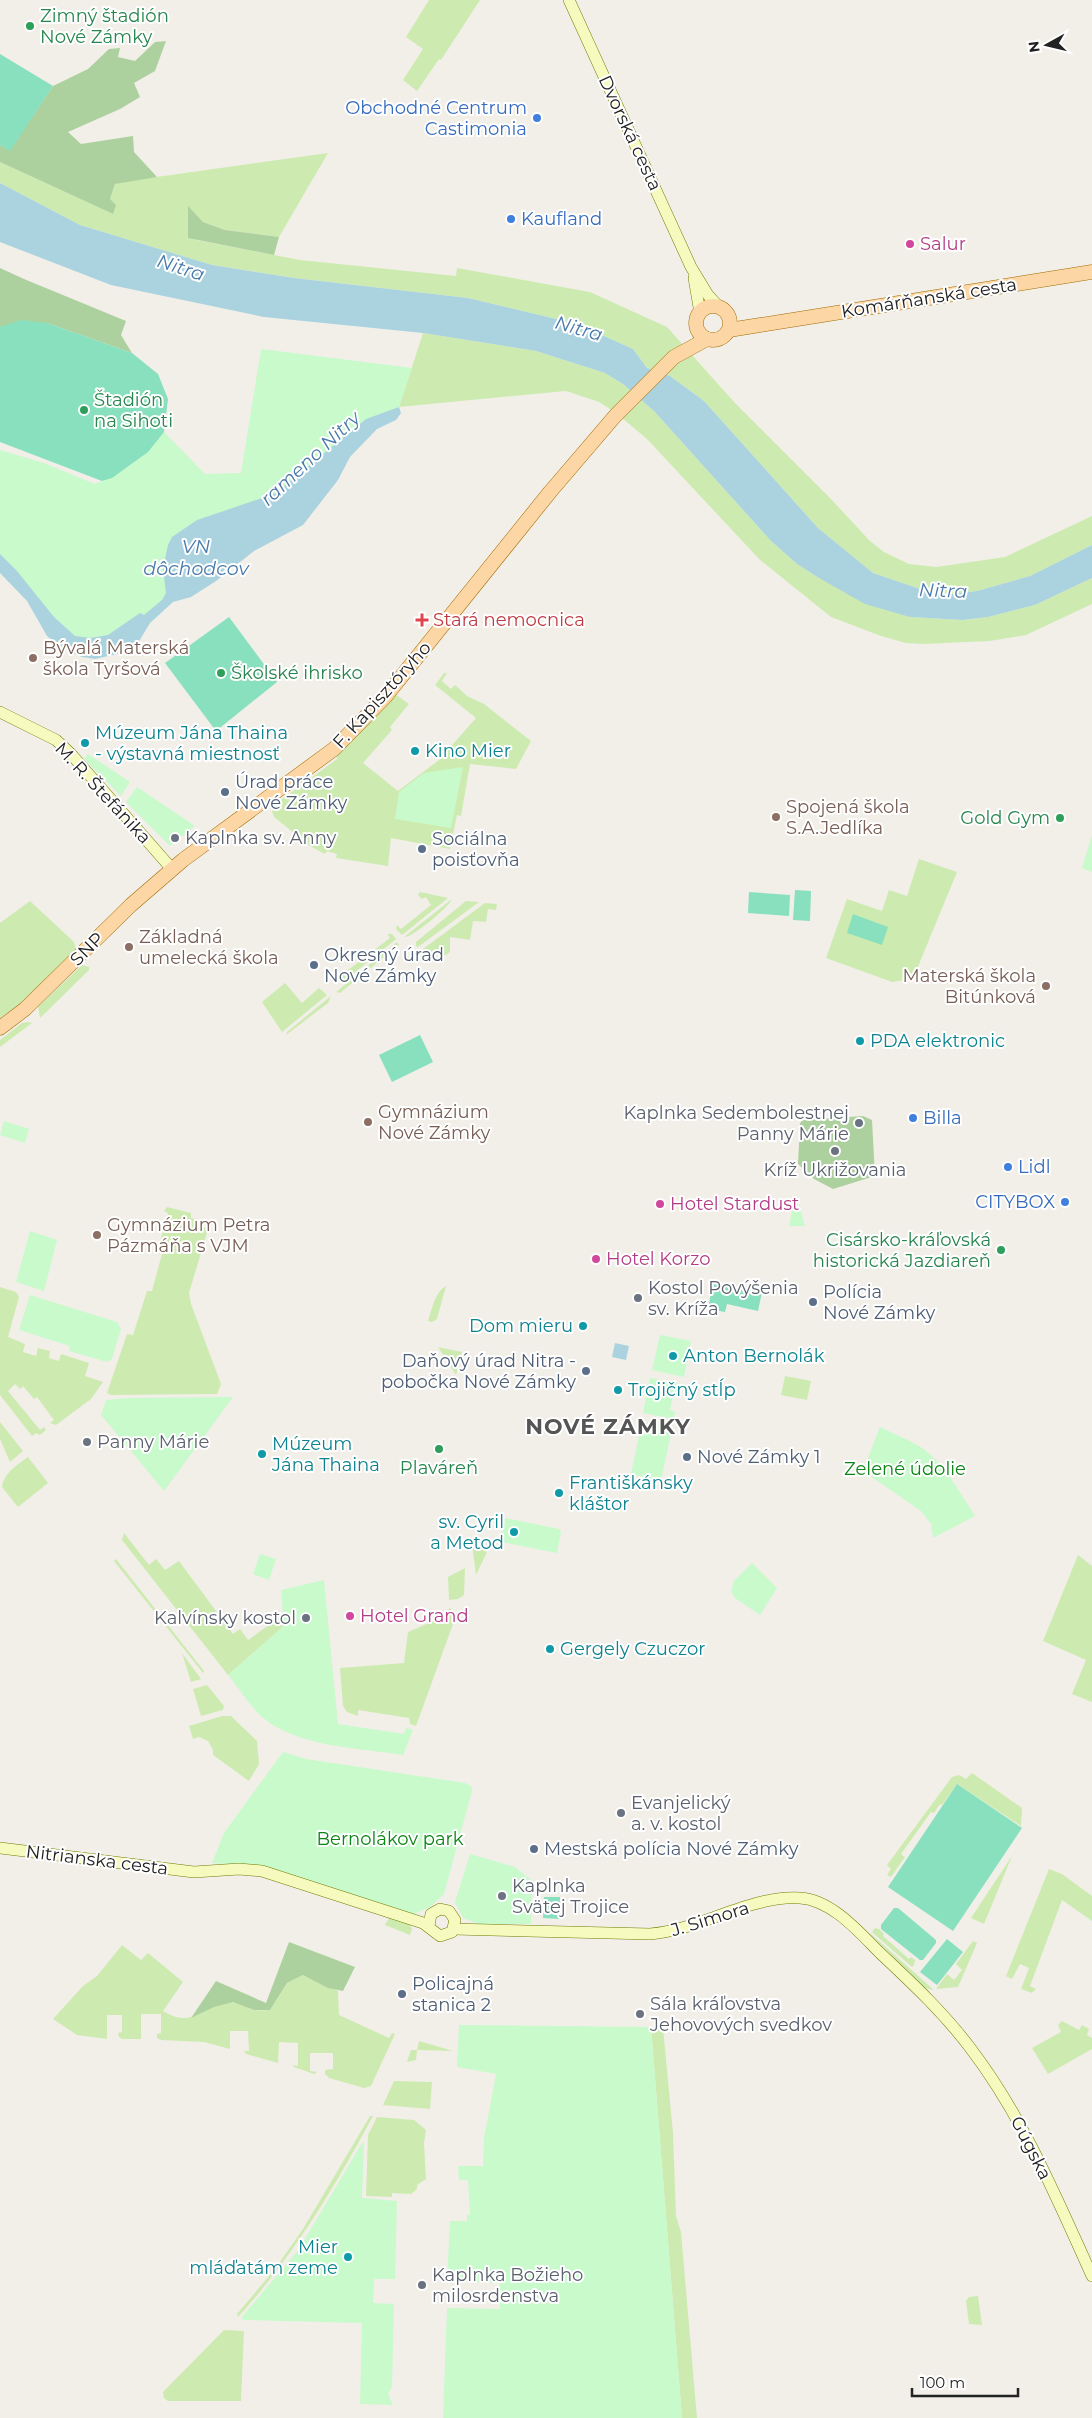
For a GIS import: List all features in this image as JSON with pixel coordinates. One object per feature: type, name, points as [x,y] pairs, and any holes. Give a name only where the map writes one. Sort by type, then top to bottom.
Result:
[{"type":"main road","name":"Dvorská cesta","points":[[569,0],[691,267],[708,295],[723,310]]},
{"type":"main road","name":"Dvorská cesta","points":[[691,267],[699,298],[698,319]]},
{"type":"main road","name":"Komárňanská cesta","points":[[729,330],[1092,272]]},
{"type":"main road","points":[[708,306],[723,310],[731,324],[729,330],[720,339],[707,339],[674,357],[708,306]]},
{"type":"main road","name":"Komárňanská cesta","points":[[723,310],[766,323]]},
{"type":"main road","points":[[698,319],[700,333],[707,339]]},
{"type":"main road","name":"F. Kapisztóryho","points":[[172,869],[340,742],[385,697],[577,461],[620,412],[674,357]]},
{"type":"main road","name":"M. R. Štefánika","points":[[0,712],[56,740],[71,754],[172,869]]},
{"type":"main road","name":"SNP","points":[[0,1028],[26,1009],[131,905],[172,869]]},
{"type":"main road","name":"Nitrianska cesta","points":[[0,1848],[194,1872],[239,1869],[262,1871],[393,1914],[430,1920]]},
{"type":"main road","name":"J. Simora","points":[[454,1929],[671,1933],[754,1905],[792,1898],[816,1901],[848,1921],[928,1999],[955,2029]]},
{"type":"main road","points":[[443,1909],[454,1916],[454,1929],[449,1934],[440,1936],[432,1931],[430,1920],[443,1909]]},
{"type":"main road","name":"J. Simora","points":[[454,1916],[467,1924],[485,1930]]},
{"type":"main road","name":"Gúgska","points":[[955,2029],[997,2085],[1021,2127],[1092,2276]]},
{"type":"green space","points":[[429,0],[480,0],[441,60],[439,59],[417,91],[403,80],[423,49],[406,37]]},
{"type":"green space","points":[[166,41],[155,71],[134,83],[140,97],[120,109],[68,132],[81,144],[133,136],[134,152],[157,177],[115,184],[110,199],[116,205],[113,214],[0,162],[0,145],[10,150],[53,86],[88,69],[109,49],[120,48],[118,57],[135,61],[155,42]]},
{"type":"green space","points":[[0,54],[53,86],[10,151],[0,145]]},
{"type":"green space","points":[[328,153],[279,237],[225,230],[203,222],[188,207],[196,240],[300,260],[456,276],[457,268],[590,292],[667,327],[735,403],[870,541],[884,552],[909,564],[936,567],[1005,557],[1092,516],[1092,545],[1030,576],[977,591],[951,594],[923,590],[873,573],[818,528],[704,401],[670,376],[647,368],[633,349],[577,324],[468,298],[294,278],[212,265],[80,225],[0,183],[0,162],[113,214],[110,199],[115,184]]},
{"type":"green space","points":[[188,206],[203,222],[225,230],[279,237],[274,255],[188,238]]},
{"type":"green space","points":[[0,268],[126,321],[121,335],[132,353],[47,323],[0,327]]},
{"type":"green space","name":"Štadión na Sihoti","points":[[21,320],[47,323],[132,353],[158,374],[168,399],[164,432],[148,452],[112,478],[102,481],[0,442],[0,327]]},
{"type":"green space","points":[[423,333],[536,351],[605,373],[623,384],[654,411],[770,540],[797,564],[819,578],[910,617],[964,620],[988,617],[1035,605],[1092,578],[1092,604],[1026,635],[990,641],[906,643],[881,636],[831,617],[760,560],[647,439],[616,413],[599,402],[566,391],[399,407]]},
{"type":"green space","points":[[261,349],[412,368],[399,407],[262,510],[134,627],[97,644],[77,642],[0,564],[0,450],[44,463],[95,484],[115,475],[133,463],[164,432],[205,474],[241,473]]},
{"type":"green space","name":"Školské ihrisko","points":[[229,617],[277,682],[216,731],[165,663]]},
{"type":"green space","points":[[444,673],[447,673],[442,681],[451,689],[455,685],[467,696],[484,704],[531,741],[516,769],[470,764],[461,816],[457,815],[450,849],[391,838],[388,866],[336,858],[337,854],[327,851],[325,854],[310,846],[274,817],[272,811],[274,805],[337,759],[336,755],[395,694],[409,704],[390,727],[392,730],[363,763],[398,791],[439,760],[476,718],[435,685]]},
{"type":"green space","points":[[88,754],[130,782],[121,796],[84,759]]},
{"type":"green space","points":[[463,767],[451,828],[395,819],[399,792],[424,773]]},
{"type":"green space","points":[[137,787],[195,826],[170,846],[126,802]]},
{"type":"green space","points":[[1092,835],[1092,872],[1082,868]]},
{"type":"green space","points":[[919,859],[957,872],[917,969],[911,979],[892,982],[826,958],[847,899],[882,911],[889,890],[907,896]]},
{"type":"green space","points":[[795,890],[811,891],[810,921],[793,920]]},
{"type":"green space","points":[[420,892],[448,898],[402,935],[396,929],[397,925],[401,929],[431,905],[426,897],[422,899],[418,895]]},
{"type":"green space","points":[[749,892],[790,895],[789,916],[748,913]]},
{"type":"green space","points":[[452,899],[430,921],[414,933],[404,937]]},
{"type":"green space","points":[[30,901],[74,942],[76,950],[20,1004],[0,1018],[0,923]]},
{"type":"green space","points":[[466,901],[479,902],[418,947],[416,946],[416,942]]},
{"type":"green space","points":[[485,903],[497,904],[496,910],[488,909],[486,922],[473,921],[470,940],[450,937],[450,952],[446,955],[423,952],[423,949]]},
{"type":"green space","points":[[853,914],[888,927],[882,945],[847,933]]},
{"type":"green space","points":[[387,934],[392,934],[396,939],[343,982],[339,977],[390,938]]},
{"type":"green space","points":[[397,942],[399,945],[340,993],[336,992]]},
{"type":"green space","points":[[82,965],[89,967],[89,970],[40,1018],[38,1007]]},
{"type":"green space","points":[[285,983],[302,1003],[319,988],[327,995],[282,1032],[262,1002]]},
{"type":"green space","points":[[331,996],[328,1003],[286,1035],[287,1032]]},
{"type":"green space","points":[[22,1023],[32,1023],[0,1047],[0,1040]]},
{"type":"green space","points":[[420,1035],[433,1062],[392,1082],[379,1055]]},
{"type":"green space","points":[[863,1116],[872,1120],[875,1176],[833,1189],[814,1179],[798,1164],[800,1123],[803,1120]]},
{"type":"green space","points":[[4,1121],[29,1129],[25,1143],[0,1135]]},
{"type":"green space","points":[[799,1205],[805,1226],[789,1226],[793,1206]]},
{"type":"green space","points":[[167,1207],[191,1213],[191,1218],[203,1221],[202,1227],[208,1229],[189,1293],[191,1304],[221,1384],[217,1394],[111,1395],[107,1393],[127,1334],[133,1335],[147,1291],[152,1291],[162,1254],[157,1253],[168,1213],[164,1211]]},
{"type":"green space","points":[[30,1231],[57,1240],[44,1291],[16,1282]]},
{"type":"green space","points":[[713,1282],[762,1292],[758,1311],[727,1304],[725,1312],[708,1309]]},
{"type":"green space","points":[[446,1286],[437,1319],[432,1322],[428,1321],[439,1292]]},
{"type":"green space","points":[[0,1287],[16,1292],[19,1297],[8,1337],[25,1344],[23,1352],[36,1356],[38,1348],[50,1351],[49,1358],[59,1361],[61,1354],[89,1363],[85,1376],[103,1382],[91,1399],[56,1425],[50,1423],[54,1420],[37,1397],[34,1399],[23,1386],[20,1389],[15,1384],[8,1391],[40,1430],[44,1427],[46,1430],[40,1435],[36,1433],[32,1436],[0,1395]]},
{"type":"green space","points":[[30,1295],[117,1322],[121,1329],[112,1359],[107,1362],[69,1351],[70,1346],[19,1330]]},
{"type":"green space","points":[[660,1335],[691,1341],[684,1377],[652,1370]]},
{"type":"green space","points":[[438,1347],[462,1352],[456,1375]]},
{"type":"green space","points":[[785,1376],[811,1381],[807,1400],[781,1395]]},
{"type":"green space","points":[[650,1378],[680,1384],[679,1391],[674,1391],[670,1410],[675,1412],[674,1419],[643,1413]]},
{"type":"green space","points":[[233,1397],[164,1491],[101,1415],[106,1400]]},
{"type":"green space","points":[[0,1422],[23,1451],[10,1462],[0,1439]]},
{"type":"green space","points":[[642,1422],[672,1428],[661,1481],[631,1474]]},
{"type":"green space","name":"Zelené údolie","points":[[880,1427],[914,1443],[928,1452],[950,1478],[975,1516],[933,1538],[931,1524],[921,1511],[863,1471]]},
{"type":"green space","points":[[28,1457],[48,1483],[18,1507],[2,1487],[3,1482],[15,1466]]},
{"type":"green space","points":[[505,1518],[559,1529],[561,1532],[557,1553],[502,1542]]},
{"type":"green space","points":[[124,1533],[149,1565],[156,1559],[165,1570],[179,1561],[233,1634],[240,1629],[248,1640],[283,1615],[284,1626],[228,1675],[122,1540]]},
{"type":"green space","points":[[474,1543],[487,1552],[476,1575],[472,1544]]},
{"type":"green space","points":[[260,1554],[276,1559],[269,1580],[253,1574]]},
{"type":"green space","points":[[1078,1555],[1092,1566],[1092,1702],[1072,1694],[1086,1660],[1043,1641]]},
{"type":"green space","points":[[116,1559],[204,1671],[203,1673],[114,1561]]},
{"type":"green space","points":[[752,1563],[777,1588],[760,1615],[735,1598],[731,1591],[734,1581]]},
{"type":"green space","points":[[465,1568],[464,1595],[458,1599],[449,1600],[448,1577]]},
{"type":"green space","points":[[324,1580],[338,1724],[404,1734],[406,1728],[413,1730],[403,1755],[329,1745],[292,1735],[262,1717],[228,1675],[284,1626],[281,1590]]},
{"type":"green space","points":[[449,1608],[457,1613],[416,1726],[410,1724],[409,1718],[358,1710],[358,1716],[347,1712],[343,1706],[340,1668],[404,1663],[408,1632],[447,1615]]},
{"type":"green space","points":[[182,1653],[201,1679],[191,1682]]},
{"type":"green space","points":[[207,1685],[224,1706],[223,1710],[201,1716],[193,1689]]},
{"type":"green space","points":[[222,1716],[231,1716],[257,1741],[259,1764],[249,1781],[213,1755],[213,1750],[208,1741],[199,1737],[193,1739],[189,1726]]},
{"type":"green space","name":"Bernolákov park","points":[[283,1752],[306,1759],[465,1783],[471,1786],[472,1791],[444,1894],[430,1907],[411,1915],[265,1867],[212,1863],[224,1833]]},
{"type":"green space","points":[[972,1773],[1022,1808],[1021,1826],[957,1784],[942,1805],[940,1804],[934,1813],[931,1812],[901,1854],[905,1857],[891,1877],[887,1875],[891,1869],[887,1865],[952,1777],[959,1775],[966,1779]]},
{"type":"green space","points":[[957,1784],[1022,1828],[953,1931],[888,1887]]},
{"type":"green space","points":[[470,1854],[515,1867],[532,1881],[531,1924],[479,1924],[463,1918],[455,1902]]},
{"type":"green space","points":[[1012,1856],[984,1924],[971,1918],[973,1915]]},
{"type":"green space","points":[[1049,1869],[1062,1874],[1092,1896],[1092,1921],[1062,1900],[1030,1986],[1036,1989],[1032,1993],[1021,1989],[1029,1968],[1020,1964],[1012,1979],[1006,1976]]},
{"type":"green space","points":[[544,1897],[560,1897],[560,1919],[543,1918]]},
{"type":"green space","points":[[894,1908],[898,1908],[936,1940],[936,1943],[923,1960],[920,1960],[881,1929],[881,1925]]},
{"type":"green space","points":[[389,1918],[409,1922],[412,1929],[410,1935],[385,1925]]},
{"type":"green space","points":[[875,1928],[879,1929],[884,1934],[883,1936],[909,1959],[911,1957],[915,1960],[912,1967],[872,1932]]},
{"type":"green space","points":[[871,1934],[934,1990],[925,1988]]},
{"type":"green space","points":[[947,1939],[963,1952],[937,1985],[920,1972]]},
{"type":"green space","points":[[973,1941],[977,1943],[958,1987],[936,1989],[947,1974],[954,1980],[962,1970],[956,1964]]},
{"type":"green space","points":[[289,1942],[355,1967],[343,1991],[328,1988],[303,1975],[287,1983],[270,2010],[254,2010],[233,2002],[214,2007],[191,2018],[216,1981],[266,2003]]},
{"type":"green space","points":[[122,1945],[141,1960],[148,1953],[183,1982],[163,2011],[174,2016],[192,2017],[222,2003],[232,2002],[254,2010],[270,2010],[287,1983],[303,1975],[338,1991],[339,2015],[389,2038],[392,2033],[395,2034],[371,2086],[364,2088],[329,2078],[325,2074],[325,2070],[333,2069],[333,2053],[310,2053],[310,2071],[317,2072],[314,2074],[294,2067],[293,2065],[298,2066],[298,2043],[279,2042],[278,2063],[246,2054],[244,2051],[249,2051],[248,2031],[230,2031],[230,2049],[204,2042],[161,2040],[157,2038],[157,2034],[161,2033],[161,2014],[141,2014],[141,2039],[122,2039],[119,2037],[118,2033],[122,2032],[122,2015],[107,2015],[107,2039],[77,2035],[53,2019],[83,1986],[97,1976]]},
{"type":"green space","points":[[1062,2021],[1079,2030],[1082,2025],[1089,2029],[1087,2035],[1092,2038],[1092,2049],[1048,2074],[1032,2048],[1061,2032],[1058,2025]]},
{"type":"green space","points":[[459,2025],[651,2027],[682,2418],[443,2418],[447,2308],[500,2309],[500,2283],[447,2281],[450,2221],[467,2221],[467,2215],[470,2215],[468,2180],[459,2180],[458,2166],[483,2166],[484,2138],[496,2074],[457,2067]]},
{"type":"green space","points":[[651,2027],[663,2028],[673,2133],[676,2216],[681,2232],[697,2418],[682,2418]]},
{"type":"green space","points":[[419,2041],[453,2051],[417,2050]]},
{"type":"green space","points":[[411,2050],[417,2050],[416,2060],[407,2062]]},
{"type":"green space","points":[[394,2081],[432,2082],[430,2109],[383,2105]]},
{"type":"green space","points":[[370,2116],[373,2116],[312,2221],[277,2270],[238,2317],[237,2314],[275,2269],[303,2229]]},
{"type":"green space","points":[[377,2117],[414,2120],[426,2130],[424,2143],[426,2179],[417,2185],[417,2189],[411,2194],[392,2193],[392,2197],[366,2196],[368,2135]]},
{"type":"green space","points":[[362,2143],[364,2143],[362,2198],[397,2201],[395,2279],[374,2279],[373,2303],[394,2304],[392,2387],[388,2394],[393,2405],[360,2404],[362,2323],[243,2320],[242,2317],[299,2249]]},
{"type":"green space","points":[[978,2296],[982,2325],[969,2324],[966,2301],[969,2297]]},
{"type":"green space","points":[[224,2330],[244,2331],[241,2401],[168,2401],[164,2398],[163,2392]]},
{"type":"water","name":"Nitra","points":[[0,183],[80,225],[212,265],[294,278],[468,298],[577,324],[633,349],[647,368],[670,376],[704,401],[818,528],[873,573],[923,590],[951,594],[977,591],[1030,576],[1092,545],[1092,578],[1035,605],[988,617],[963,620],[910,617],[865,604],[797,564],[770,540],[654,411],[623,384],[605,373],[536,351],[423,333],[264,317],[111,285],[0,242]]},
{"type":"water","name":"VN dôchodcov","points":[[399,407],[401,413],[396,420],[377,429],[350,457],[338,480],[303,525],[254,551],[216,581],[191,597],[173,602],[150,623],[138,643],[117,654],[95,659],[82,657],[62,648],[47,636],[27,601],[0,573],[0,554],[17,571],[54,617],[75,636],[91,638],[108,635],[140,613],[144,615],[162,600],[166,593],[163,568],[168,545],[172,537],[197,520],[274,494],[366,419]]},
{"type":"water","points":[[615,1343],[629,1346],[626,1360],[612,1357]]},
{"type":"place","name":"Zimný štadión Nové Zámky","points":[[30,26]]},
{"type":"place","name":"Obchodné Centrum Castimonia","points":[[537,118]]},
{"type":"place","name":"Kaufland","points":[[511,219]]},
{"type":"place","name":"Salur","points":[[910,244]]},
{"type":"place","name":"Štadión na Sihoti","points":[[84,410]]},
{"type":"place","name":"Stará nemocnica","points":[[422,620]]},
{"type":"place","name":"Bývalá Materská škola Tyršová","points":[[33,658]]},
{"type":"place","name":"Školské ihrisko","points":[[221,673]]},
{"type":"place","name":"Múzeum Jána Thaina - výstavná miestnosť","points":[[85,743]]},
{"type":"place","name":"Kino Mier","points":[[415,751]]},
{"type":"place","name":"Úrad práce Nové Zámky","points":[[225,792]]},
{"type":"place","name":"Spojená škola S.A.Jedlíka","points":[[776,817]]},
{"type":"place","name":"Gold Gym","points":[[1060,818]]},
{"type":"place","name":"Kaplnka sv. Anny","points":[[175,838]]},
{"type":"place","name":"Sociálna poisťovňa","points":[[422,849]]},
{"type":"place","name":"Základná umelecká škola","points":[[129,947]]},
{"type":"place","name":"Okresný úrad Nové Zámky","points":[[314,965]]},
{"type":"place","name":"Materská škola Bitúnková","points":[[1046,986]]},
{"type":"place","name":"PDA elektronic","points":[[860,1041]]},
{"type":"place","name":"Billa","points":[[913,1118]]},
{"type":"place","name":"Gymnázium Nové Zámky","points":[[368,1122]]},
{"type":"place","name":"Kaplnka Sedembolestnej Panny Márie","points":[[859,1123]]},
{"type":"place","name":"Kríž Ukrižovania","points":[[835,1151]]},
{"type":"place","name":"Lidl","points":[[1008,1167]]},
{"type":"place","name":"CITYBOX","points":[[1065,1202]]},
{"type":"place","name":"Hotel Stardust","points":[[660,1204]]},
{"type":"place","name":"Gymnázium Petra Pázmáňa s VJM","points":[[97,1235]]},
{"type":"place","name":"Cisársko-kráľovská historická Jazdiareň","points":[[1001,1250]]},
{"type":"place","name":"Hotel Korzo","points":[[596,1259]]},
{"type":"place","name":"Kostol Povýšenia sv. Kríža","points":[[638,1298]]},
{"type":"place","name":"Polícia Nové Zámky","points":[[813,1302]]},
{"type":"place","name":"Dom mieru","points":[[583,1326]]},
{"type":"place","name":"Anton Bernolák","points":[[673,1356]]},
{"type":"place","name":"Daňový úrad Nitra - pobočka Nové Zámky","points":[[586,1371]]},
{"type":"place","name":"Trojičný stĺp","points":[[618,1390]]},
{"type":"place","name":"Panny Márie","points":[[87,1442]]},
{"type":"place","name":"Plaváreň","points":[[439,1449]]},
{"type":"place","name":"Múzeum Jána Thaina","points":[[262,1454]]},
{"type":"place","name":"Nové Zámky 1","points":[[687,1457]]},
{"type":"place","name":"Františkánsky kláštor","points":[[559,1493]]},
{"type":"place","name":"sv. Cyril a Metod","points":[[514,1532]]},
{"type":"place","name":"Hotel Grand","points":[[350,1616]]},
{"type":"place","name":"Kalvínsky kostol","points":[[306,1618]]},
{"type":"place","name":"Gergely Czuczor","points":[[550,1649]]},
{"type":"place","name":"Evanjelický a. v. kostol","points":[[621,1813]]},
{"type":"place","name":"Mestská polícia Nové Zámky","points":[[534,1849]]},
{"type":"place","name":"Kaplnka Svätej Trojice","points":[[502,1896]]},
{"type":"place","name":"Policajná stanica 2","points":[[402,1994]]},
{"type":"place","name":"Sála kráľovstva Jehovových svedkov","points":[[640,2014]]},
{"type":"place","name":"Mier mláďatám zeme","points":[[348,2257]]},
{"type":"place","name":"Kaplnka Božieho milosrdenstva","points":[[422,2285]]},
{"type":"district","name":"NOVÉ ZÁMKY","points":[[608,1426]]},
{"type":"water label","name":"rameno Nitry","points":[[310,458]]}]
